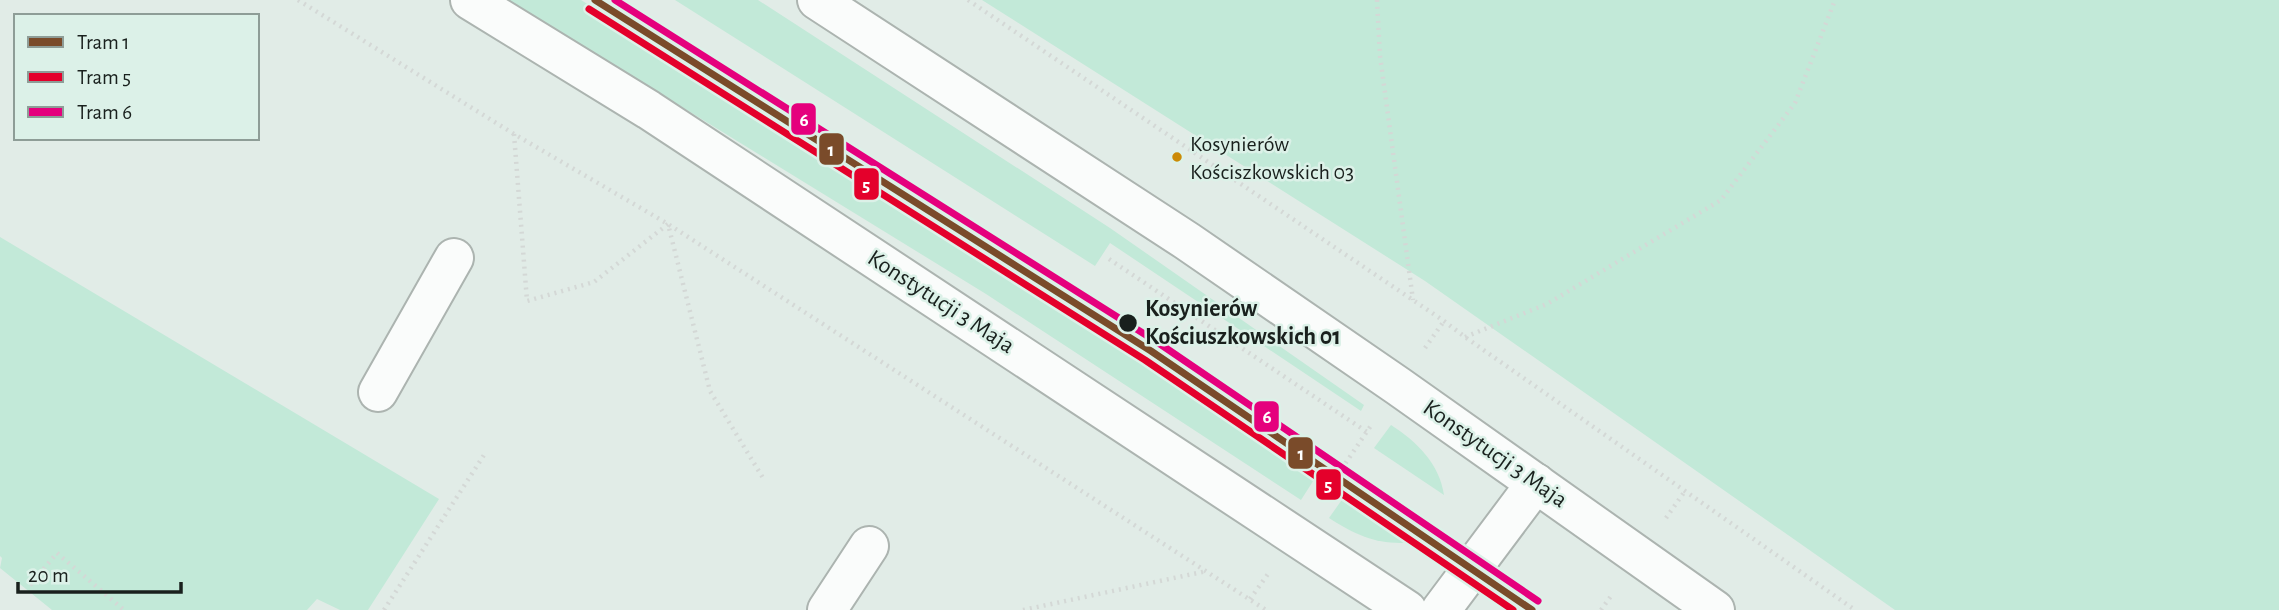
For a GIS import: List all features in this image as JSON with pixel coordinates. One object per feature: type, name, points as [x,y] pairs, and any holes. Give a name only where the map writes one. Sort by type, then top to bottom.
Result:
[{"type":"street","name":"Konstytucji 3 Maja","points":[[470,0],[649,110],[1407,610]]},
{"type":"street","name":"Konstytucji 3 Maja","points":[[817,0],[854,10],[1398,386],[1715,610]]},
{"type":"street","points":[[378,392],[454,258]]},
{"type":"street","points":[[1441,610],[1536,483]]},
{"type":"street","points":[[827,610],[869,546]]},
{"type":"path","points":[[298,0],[514,134],[668,224],[1208,570],[1266,610]]},
{"type":"path","points":[[968,0],[1444,321],[1855,610]]},
{"type":"path","points":[[1377,0],[1380,56],[1413,300]]},
{"type":"path","points":[[1465,337],[1547,304],[1721,200],[1795,103],[1835,0]]},
{"type":"path","points":[[514,134],[527,301],[594,282],[668,224]]},
{"type":"path","points":[[668,224],[710,391],[763,478]]},
{"type":"path","points":[[1109,259],[1367,432]]},
{"type":"path","points":[[1250,598],[1296,536],[1444,321]]},
{"type":"path","points":[[384,610],[484,455]]},
{"type":"path","points":[[30,585],[57,553],[124,610]]},
{"type":"path","points":[[1023,610],[1208,570]]},
{"type":"green space","points":[[508,0],[581,0],[855,173],[1317,475],[1301,500],[986,294]]},
{"type":"green space","points":[[675,0],[758,0],[1110,228],[1364,405],[1361,411],[1110,243],[1095,266]]},
{"type":"green space","points":[[982,0],[2279,0],[2279,610],[1895,610],[1425,281]]},
{"type":"green space","points":[[0,237],[439,499],[368,610],[340,610],[317,599],[307,610],[52,610],[0,568]]},
{"type":"green space","points":[[1391,425],[1410,439],[1432,463],[1444,495],[1374,448]]},
{"type":"green space","points":[[1346,494],[1416,542],[1391,543],[1370,539],[1329,518]]},
{"type":"tram line","name":"1","points":[[595,0],[1151,351],[1532,610]]},
{"type":"tram line","name":"6","points":[[615,0],[1157,342],[1538,601]]},
{"type":"tram line","name":"5","points":[[589,9],[1145,360],[1513,610]]},
{"type":"place","name":"Kosynierów Kościszkowskich 03","points":[[1177,157]]},
{"type":"place","name":"Kosynierów Kościuszkowskich 01","points":[[1128,323]]}]
